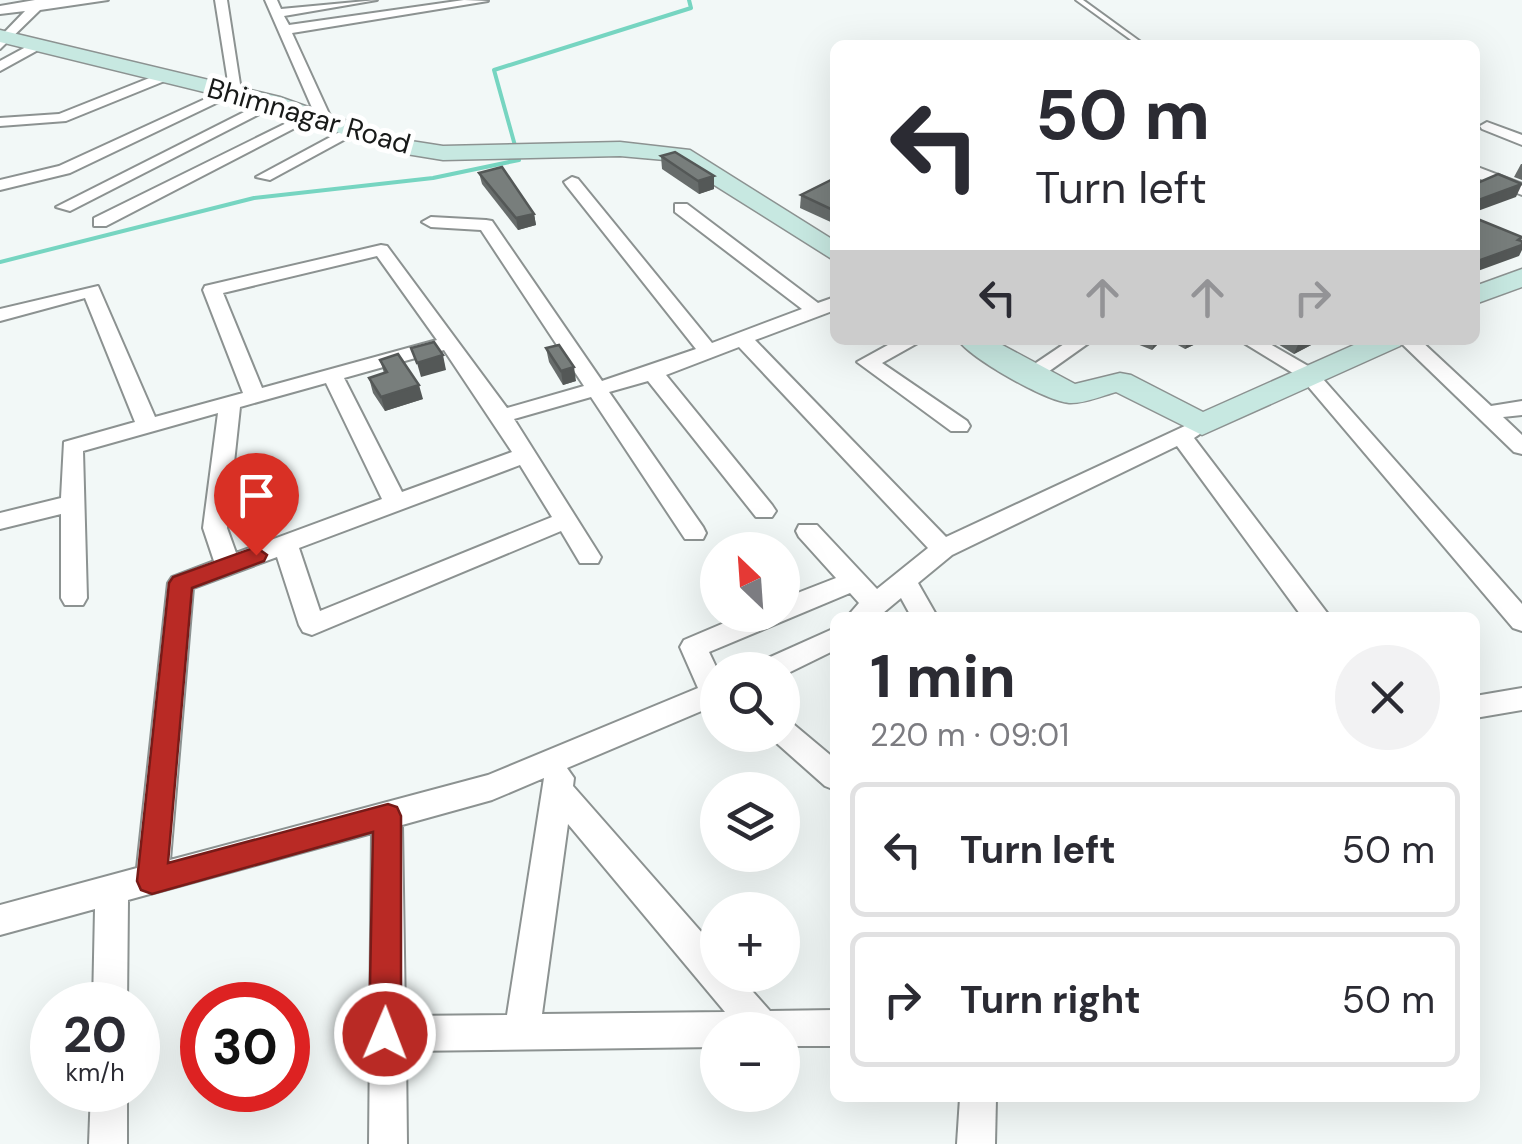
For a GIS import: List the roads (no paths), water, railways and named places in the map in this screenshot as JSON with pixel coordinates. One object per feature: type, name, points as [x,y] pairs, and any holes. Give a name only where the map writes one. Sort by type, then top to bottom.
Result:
[{"type":"street","points":[[0,10],[102,0]]},
{"type":"street","points":[[0,186],[64,170],[232,93],[222,0]]},
{"type":"street","points":[[100,222],[317,116],[274,6],[366,0]]},
{"type":"street","points":[[284,30],[443,3],[482,1]]},
{"type":"street","points":[[3,40],[39,4]]},
{"type":"street","name":"Bhimnagar Road","points":[[3,40],[42,44],[272,102],[394,145],[486,153],[620,149],[682,156],[829,242]]},
{"type":"street","points":[[0,68],[42,44]]},
{"type":"street","points":[[0,122],[61,118],[167,76]]},
{"type":"street","points":[[64,207],[272,102]]},
{"type":"street","points":[[1487,126],[1522,140]]},
{"type":"street","points":[[264,177],[354,130]]},
{"type":"street","points":[[124,142],[171,154]]},
{"type":"street","points":[[1480,173],[1522,190]]},
{"type":"street","points":[[572,182],[708,350]]},
{"type":"street","points":[[680,208],[826,306]]},
{"type":"street","points":[[431,222],[486,225],[694,533]]},
{"type":"street","points":[[256,398],[212,290],[381,250],[501,416],[589,556]]},
{"type":"street","points":[[1480,292],[1522,276]]},
{"type":"street","points":[[0,315],[90,290],[148,426]]},
{"type":"street","points":[[501,416],[653,373],[826,306]]},
{"type":"street","points":[[742,338],[944,549]]},
{"type":"street","points":[[74,598],[72,447],[449,343]]},
{"type":"street","points":[[903,345],[867,362],[960,426]]},
{"type":"street","points":[[981,345],[1072,394],[1120,382],[1191,430],[1314,612]]},
{"type":"street","points":[[1031,374],[1074,345]]},
{"type":"street","points":[[1257,345],[1308,374],[1522,621]]},
{"type":"street","points":[[808,531],[854,581],[867,611],[944,549],[1376,345]]},
{"type":"street","points":[[1413,345],[1522,447]]},
{"type":"street","points":[[653,373],[764,511]]},
{"type":"street","points":[[334,376],[396,503]]},
{"type":"street","points":[[228,566],[215,528],[230,404]]},
{"type":"street","points":[[1485,413],[1522,408]]},
{"type":"street","points":[[152,881],[181,583],[526,455]]},
{"type":"street","points":[[0,520],[73,503]]},
{"type":"street","points":[[285,544],[312,625],[566,520]]},
{"type":"street","points":[[904,580],[922,612]]},
{"type":"street","points":[[800,603],[854,581]]},
{"type":"street","points":[[700,660],[693,646],[727,632]]},
{"type":"street","points":[[800,655],[830,640]]},
{"type":"street","points":[[1480,706],[1522,699]]},
{"type":"street","points":[[0,920],[492,787],[559,773],[700,700]]},
{"type":"street","points":[[800,746],[830,773]]},
{"type":"street","points":[[559,773],[749,1012]]},
{"type":"street","points":[[522,1032],[559,773]]},
{"type":"street","points":[[388,816],[388,1144]]},
{"type":"street","points":[[110,982],[112,892]]},
{"type":"street","points":[[800,1028],[830,1028]]},
{"type":"street","points":[[385,1034],[700,1030]]},
{"type":"street","points":[[976,1144],[978,1102]]},
{"type":"street","points":[[108,1144],[109,1112]]},
{"type":"lane","points":[[1079,0],[1135,40]]},
{"type":"waterway","points":[[0,262],[254,198],[433,178],[519,160],[494,70],[691,8],[689,0]]}]
